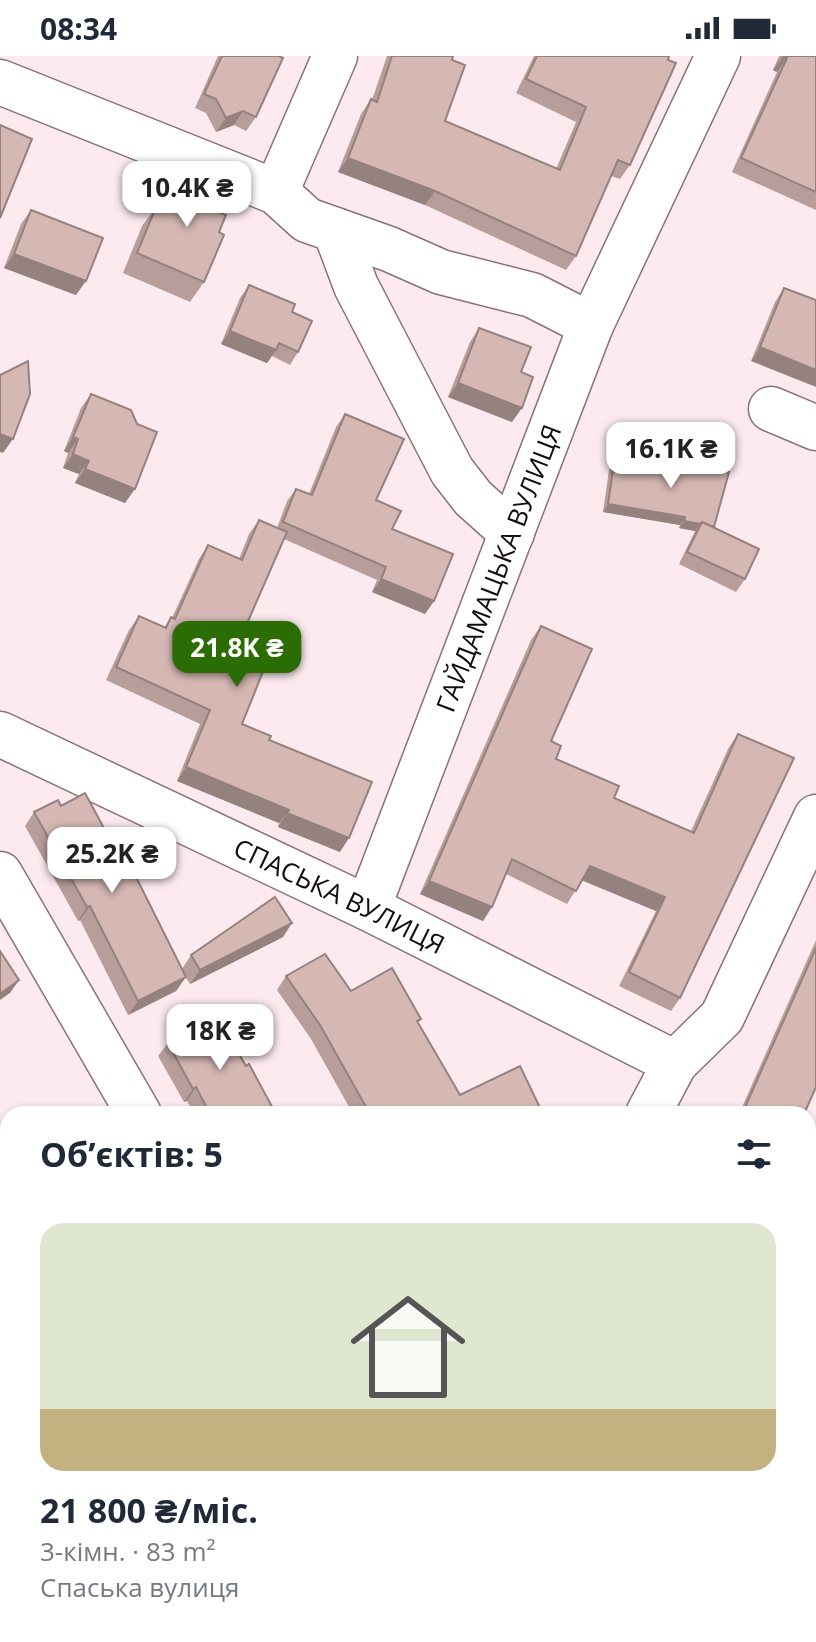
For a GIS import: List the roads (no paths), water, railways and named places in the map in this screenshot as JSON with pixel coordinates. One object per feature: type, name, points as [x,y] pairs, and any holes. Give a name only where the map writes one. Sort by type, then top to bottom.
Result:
[{"type":"street","points":[[276,192],[335,56]]},
{"type":"street","name":"ГАЙДАМАЦЬКА ВУЛИЦЯ","points":[[368,908],[591,325],[718,56]]},
{"type":"street","points":[[0,82],[276,192],[307,220],[389,249],[441,272],[532,295],[591,325]]},
{"type":"street","points":[[335,230],[356,286],[452,471],[473,498],[512,533]]},
{"type":"street","points":[[771,409],[816,428]]},
{"type":"street","name":"СПАСЬКА ВУЛИЦЯ","points":[[0,734],[368,908],[675,1063]]},
{"type":"street","points":[[652,1106],[675,1063],[722,1017],[816,817]]},
{"type":"street","points":[[0,874],[134,1106]]}]
